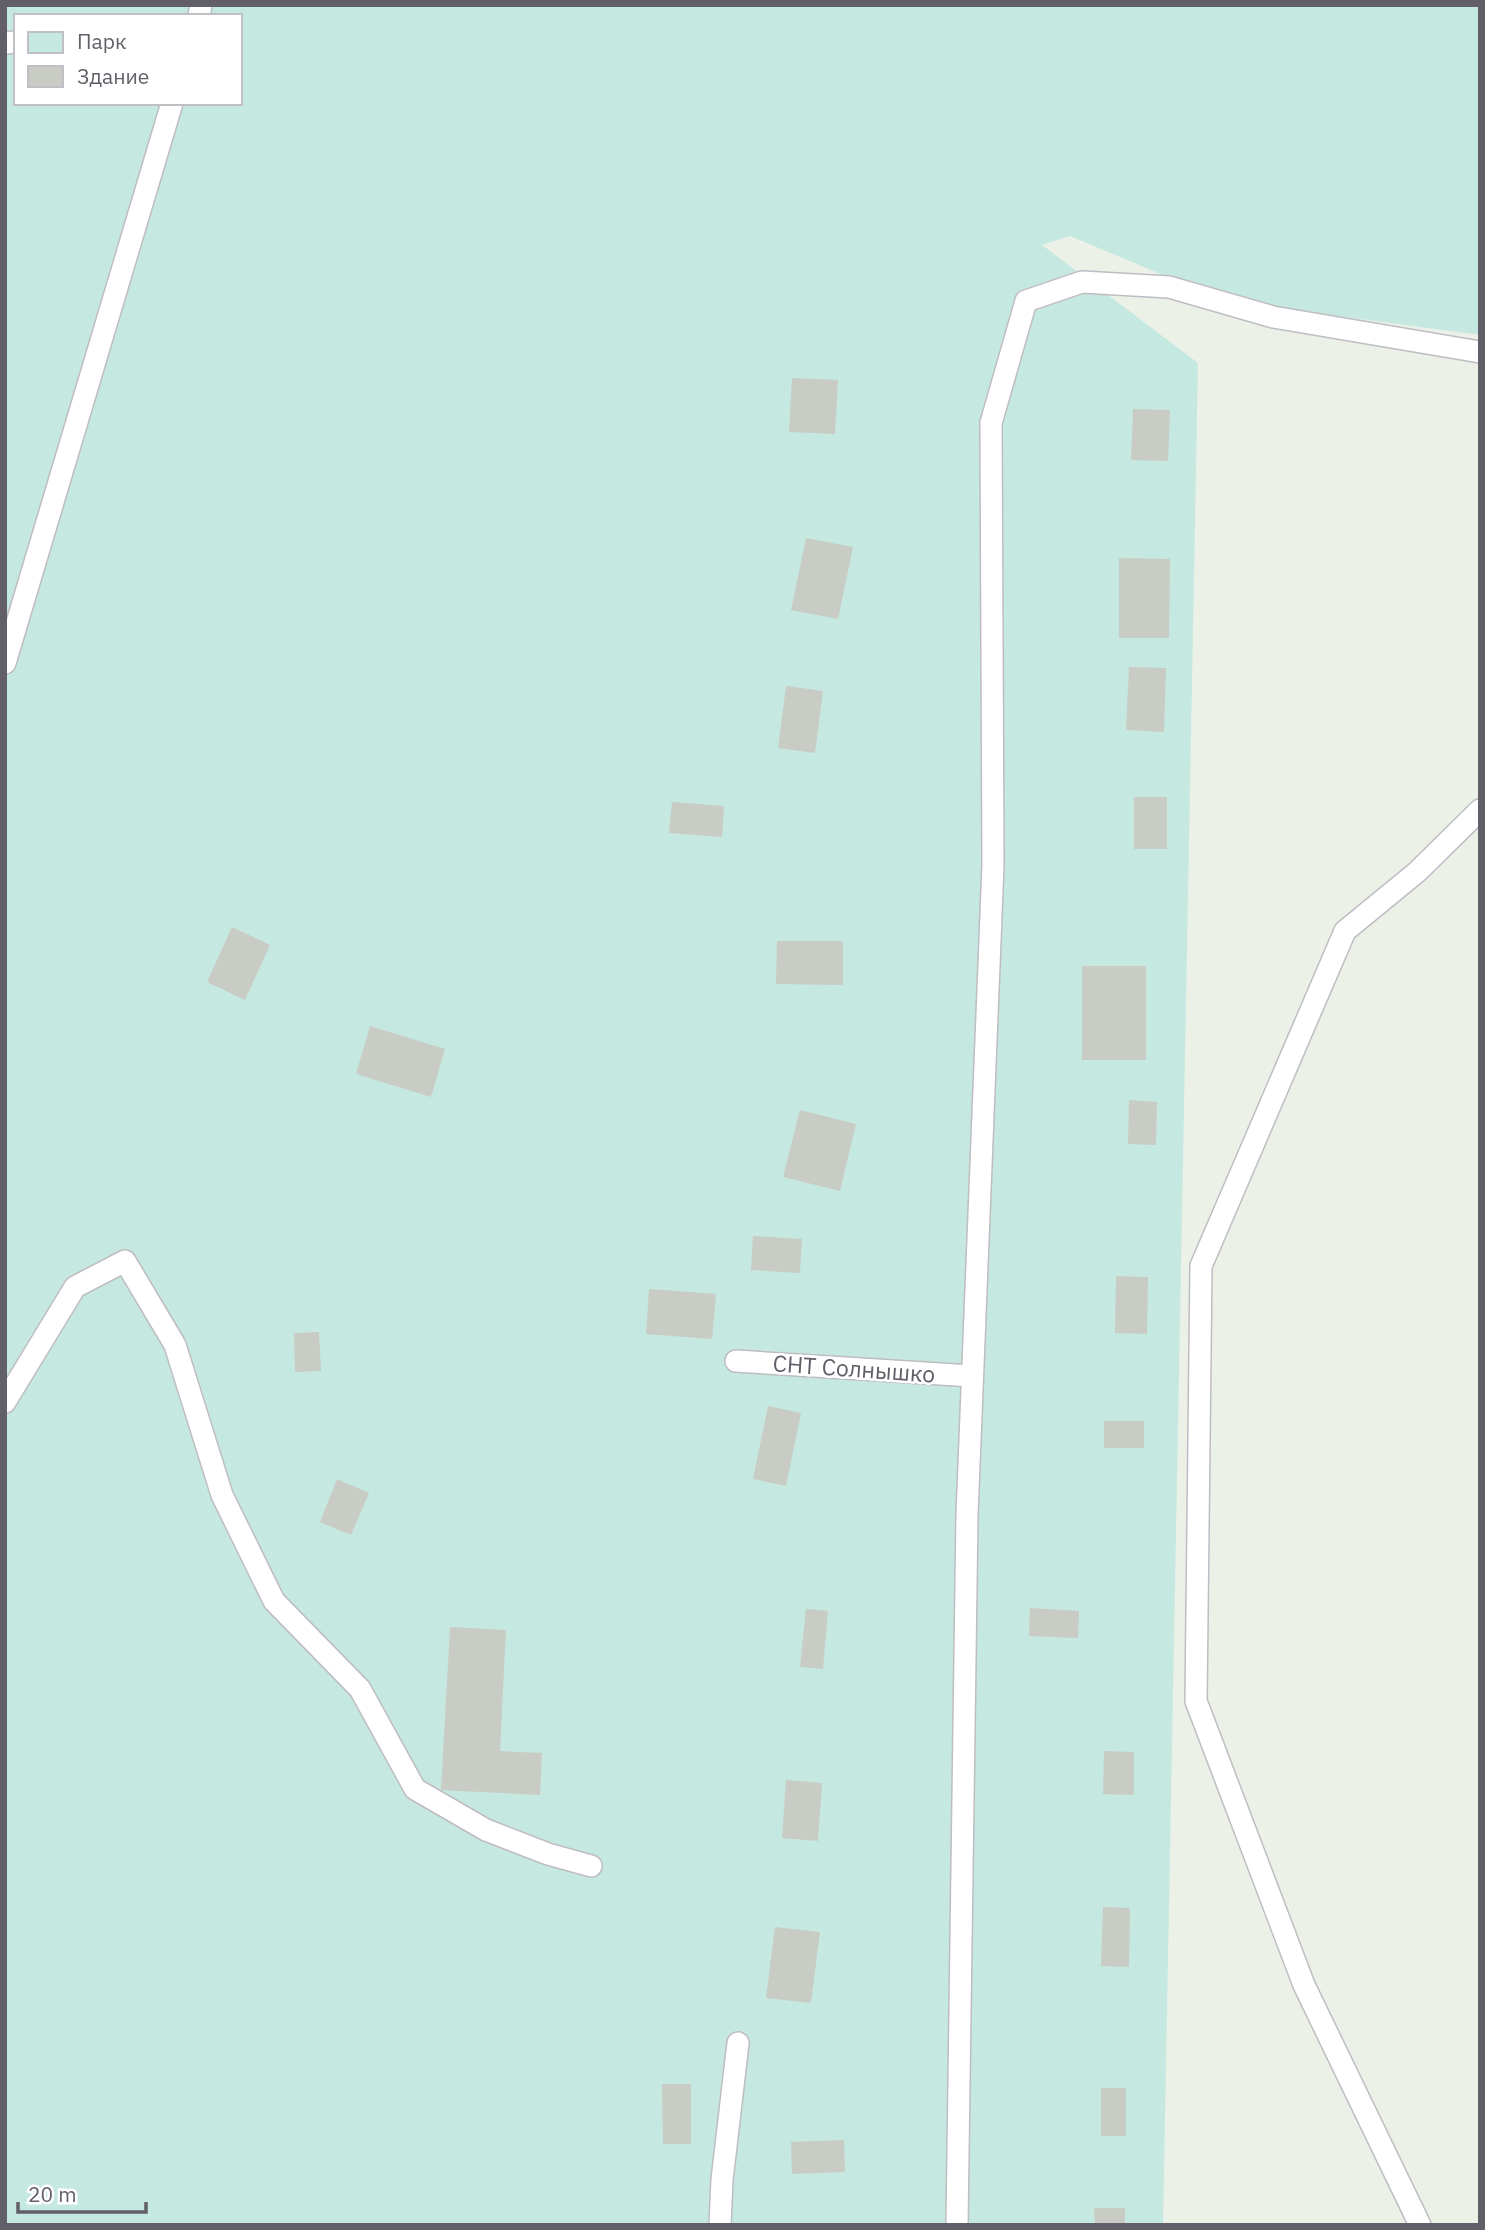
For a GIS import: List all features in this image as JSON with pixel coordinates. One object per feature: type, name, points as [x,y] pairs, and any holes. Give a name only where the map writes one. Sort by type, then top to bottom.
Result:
[{"type":"lane","points":[[5,663],[171,105]]},
{"type":"lane","points":[[957,2225],[967,1515],[993,865],[991,423],[1026,302],[1082,282],[1169,288],[1273,317],[1480,352]]},
{"type":"lane","points":[[1420,2225],[1304,1985],[1196,1701],[1201,1266],[1345,931],[1417,872],[1480,810]]},
{"type":"lane","points":[[5,1402],[75,1287],[125,1261],[175,1345],[222,1495],[274,1601],[360,1689],[415,1789],[486,1830],[548,1854],[591,1866]]},
{"type":"lane","name":"СНТ Солнышко","points":[[736,1361],[972,1376]]},
{"type":"lane","points":[[720,2225],[722,2180],[738,2043]]},
{"type":"green space","points":[[5,5],[1480,5],[1480,335],[1225,301],[1070,236],[1042,245],[1198,363],[1163,2225],[5,2225]]},
{"type":"building","points":[[792,378],[838,380],[835,434],[789,432]]},
{"type":"building","points":[[1133,409],[1170,410],[1168,461],[1131,460]]},
{"type":"building","points":[[806,538],[853,547],[838,619],[791,610]]},
{"type":"building","points":[[1119,558],[1170,559],[1169,638],[1119,638]]},
{"type":"building","points":[[1129,667],[1166,668],[1164,732],[1126,730]]},
{"type":"building","points":[[786,686],[823,691],[815,753],[778,748]]},
{"type":"building","points":[[1134,797],[1167,797],[1167,849],[1134,849]]},
{"type":"building","points":[[672,802],[724,806],[722,837],[669,833]]},
{"type":"building","points":[[232,927],[270,945],[245,1000],[207,982]]},
{"type":"building","points":[[777,941],[843,941],[843,985],[776,984]]},
{"type":"building","points":[[1082,966],[1146,966],[1146,1060],[1082,1060]]},
{"type":"building","points":[[370,1026],[445,1049],[431,1097],[356,1074]]},
{"type":"building","points":[[1129,1100],[1157,1102],[1156,1145],[1128,1144]]},
{"type":"building","points":[[800,1110],[856,1124],[840,1191],[783,1177]]},
{"type":"building","points":[[753,1236],[802,1239],[800,1273],[751,1270]]},
{"type":"building","points":[[1116,1276],[1148,1277],[1147,1334],[1115,1333]]},
{"type":"building","points":[[649,1289],[716,1294],[712,1339],[646,1334]]},
{"type":"building","points":[[319,1332],[321,1371],[295,1372],[294,1333]]},
{"type":"building","points":[[768,1406],[801,1413],[786,1486],[753,1479]]},
{"type":"building","points":[[1104,1421],[1144,1421],[1144,1448],[1104,1448]]},
{"type":"building","points":[[337,1479],[369,1493],[351,1535],[320,1522]]},
{"type":"building","points":[[1030,1608],[1079,1611],[1078,1638],[1029,1636]]},
{"type":"building","points":[[806,1609],[828,1611],[823,1669],[800,1667]]},
{"type":"building","points":[[450,1627],[506,1630],[500,1751],[542,1753],[540,1795],[441,1790]]},
{"type":"building","points":[[1104,1751],[1134,1752],[1134,1795],[1103,1794]]},
{"type":"building","points":[[786,1780],[822,1783],[818,1841],[782,1838]]},
{"type":"building","points":[[1103,1907],[1130,1908],[1129,1967],[1101,1966]]},
{"type":"building","points":[[775,1927],[820,1932],[811,2003],[766,1998]]},
{"type":"building","points":[[662,2084],[691,2084],[691,2144],[663,2144]]},
{"type":"building","points":[[1101,2088],[1126,2088],[1126,2136],[1101,2136]]},
{"type":"building","points":[[844,2140],[845,2172],[792,2174],[791,2142]]},
{"type":"building","points":[[1094,2208],[1125,2208],[1125,2225],[1095,2225]]}]
